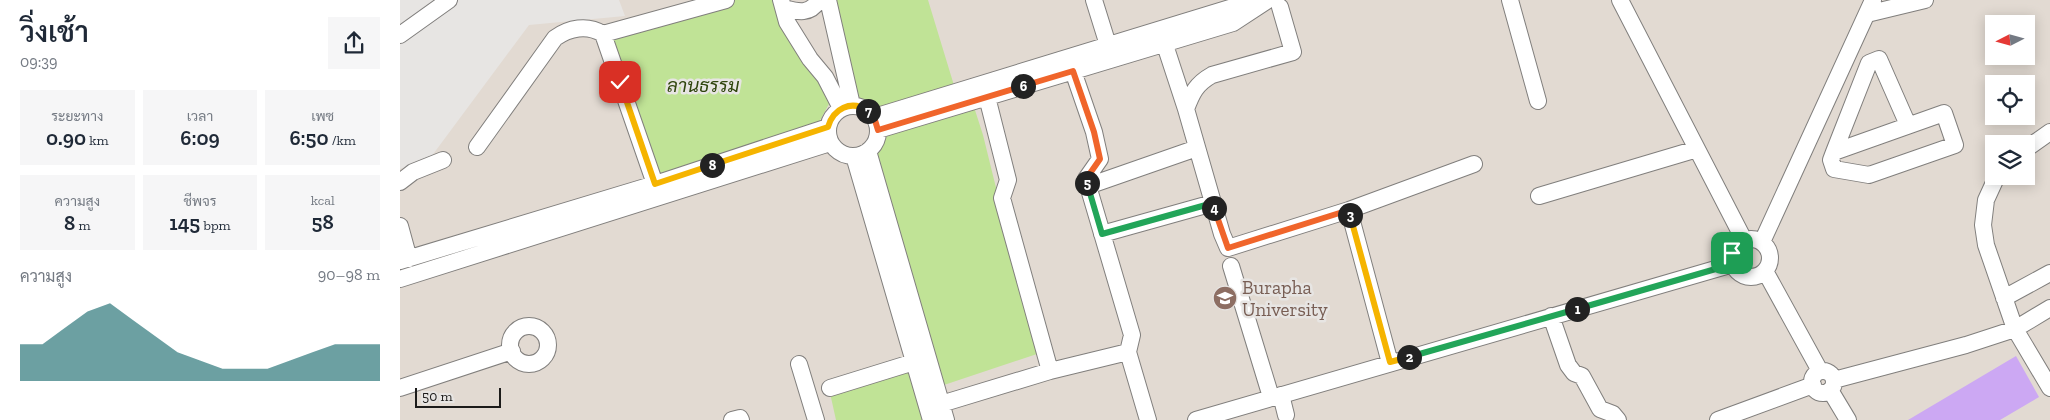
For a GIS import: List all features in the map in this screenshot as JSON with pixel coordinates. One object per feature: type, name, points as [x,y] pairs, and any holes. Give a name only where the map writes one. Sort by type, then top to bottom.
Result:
[{"type":"street","points":[[400,35],[449,0]]},
{"type":"street","points":[[477,147],[555,38],[564,31],[588,28],[603,34],[678,7],[726,0]]},
{"type":"street","points":[[782,4],[799,12],[809,10],[819,0]]},
{"type":"street","points":[[828,0],[846,107]]},
{"type":"street","points":[[1094,0],[1108,46]]},
{"type":"street","points":[[876,124],[1108,46],[1233,7],[1246,0]]},
{"type":"street","points":[[1510,0],[1538,101]]},
{"type":"street","points":[[1620,0],[1744,240]]},
{"type":"street","points":[[1762,242],[1870,7],[1925,0]]},
{"type":"street","points":[[876,124],[987,97],[1165,45],[1232,23],[1277,2],[1293,52],[1212,75],[1200,81],[1193,90],[1186,109]]},
{"type":"street","points":[[782,4],[787,22],[810,59],[846,107]]},
{"type":"street","points":[[603,34],[655,184]]},
{"type":"street","points":[[1165,45],[1228,248],[1349,210],[1474,164]]},
{"type":"street","points":[[1834,152],[1944,113],[1955,145],[1868,175],[1834,169],[1831,160],[1834,152],[1869,63],[1879,59],[1908,125]]},
{"type":"street","points":[[1073,71],[1094,132],[1100,159],[1086,179],[1132,335],[1128,352],[1148,420]]},
{"type":"street","points":[[1836,81],[1858,91]]},
{"type":"street","points":[[987,97],[1008,180],[1002,198],[1050,371]]},
{"type":"street","points":[[846,107],[865,108],[876,124],[874,144],[861,153],[840,153],[830,143],[828,127],[834,113],[846,107]]},
{"type":"street","points":[[400,226],[405,260],[655,184],[828,127]]},
{"type":"street","points":[[2035,143],[2050,132]]},
{"type":"street","points":[[400,280],[830,143]]},
{"type":"street","points":[[1088,186],[1197,148]]},
{"type":"street","points":[[1539,196],[1697,149]]},
{"type":"street","points":[[861,153],[914,362],[931,420]]},
{"type":"street","points":[[861,153],[946,420]]},
{"type":"street","points":[[400,182],[413,172],[443,160]]},
{"type":"street","points":[[1993,185],[1986,200],[1983,225],[1986,245],[2015,329],[2050,388]]},
{"type":"street","points":[[1102,234],[1213,203]]},
{"type":"street","points":[[1349,210],[1390,362]]},
{"type":"street","points":[[1752,238],[1762,242],[1770,256],[1765,271],[1755,277],[1741,275],[1733,264],[1732,253],[1735,247],[1744,240],[1752,238]]},
{"type":"street","points":[[1196,420],[1390,362],[1733,264]]},
{"type":"street","points":[[1231,266],[1276,396],[1286,415]]},
{"type":"street","points":[[1765,271],[1824,382],[1848,420]]},
{"type":"street","points":[[2004,298],[2050,273]]},
{"type":"street","points":[[1718,420],[1824,382],[1966,345],[2015,329],[2050,308]]},
{"type":"street","points":[[1551,316],[1568,365],[1574,372],[1582,376],[1593,400],[1600,409],[1613,414],[1618,420]]},
{"type":"street","points":[[400,388],[512,351]]},
{"type":"street","points":[[941,404],[1050,371],[1128,352]]},
{"type":"street","points":[[830,388],[914,362]]},
{"type":"street","points":[[799,364],[816,420]]},
{"type":"street","points":[[732,420],[740,418],[741,420]]},
{"type":"shaded area","name":"Burapha University","points":[[619,0],[2050,0],[2050,420],[400,420],[400,169],[431,157],[529,25],[625,16]]},
{"type":"green space","name":"ลานธรรม","points":[[731,0],[778,0],[830,102],[816,128],[653,179],[603,34]]},
{"type":"green space","points":[[828,0],[928,0],[956,92],[879,116],[855,103]]},
{"type":"green space","points":[[974,107],[983,135],[1037,354],[941,386],[868,151],[877,137]]},
{"type":"green space","points":[[911,366],[927,420],[836,420],[830,393]]},
{"type":"building","points":[[2016,356],[2039,397],[2000,420],[1908,420]]},
{"type":"place","name":"Burapha University","points":[[1225,298]]},
{"type":"route","points":[[620,82],[655,184],[828,127],[834,113],[846,106],[852,105],[865,108],[874,117],[878,130],[1073,71],[1094,132],[1100,159],[1086,179],[1102,234],[1213,203],[1228,248],[1349,210],[1390,362],[1733,264],[1732,253]]}]
